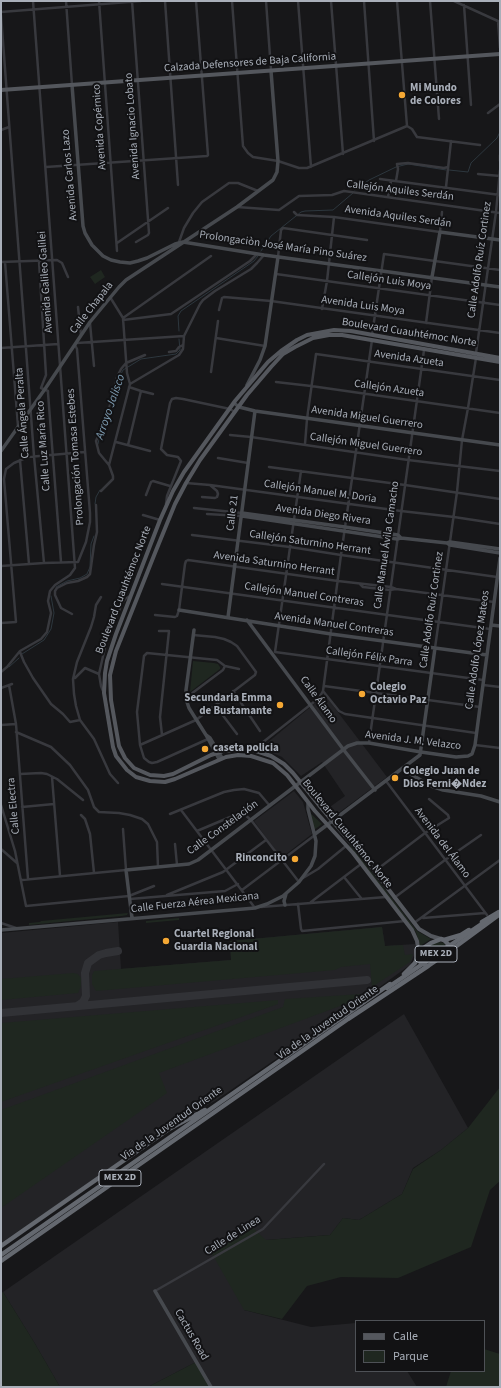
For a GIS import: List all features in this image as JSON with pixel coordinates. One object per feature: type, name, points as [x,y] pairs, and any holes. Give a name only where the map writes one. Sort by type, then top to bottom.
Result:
[{"type":"highway","name":"MEX 2D","points":[[365,1001],[371,999],[500,912]]},
{"type":"highway","name":"MEX 2D","points":[[500,912],[428,966],[421,963],[418,957],[425,947],[431,943],[461,935],[500,912]]},
{"type":"highway","name":"MEX 2D","points":[[442,939],[448,944],[447,953]]},
{"type":"highway","name":"Vía de la Juventud Oriente","points":[[236,1090],[408,971],[418,957]]},
{"type":"highway","name":"Vía de la Juventud Oriente","points":[[239,1095],[348,1019],[428,966]]},
{"type":"highway","name":"Via de la Juventud Oriente","points":[[1,1255],[236,1090]]},
{"type":"highway","name":"Via de la Juventud Oriente","points":[[1,1261],[239,1095]]},
{"type":"highway","points":[[1,1246],[169,1129],[220,1102]]},
{"type":"main road","name":"Calzada Defensores de Baja California","points":[[1,90],[500,54]]},
{"type":"main road","name":"Boulevard Cuauhtémoc Norte","points":[[418,957],[415,934],[361,864],[280,768],[270,762],[245,755],[221,759],[165,782],[150,781],[136,776],[127,770],[116,756],[109,726],[104,693],[104,678],[107,661],[116,634],[166,506],[184,472],[247,386],[274,356],[288,345],[302,337],[317,332],[334,330],[351,331],[372,338],[424,350],[500,358]]},
{"type":"main road","name":"Boulevard Cuauhtémoc Norte","points":[[442,939],[422,932],[394,898],[358,849],[332,821],[289,768],[271,756],[253,750],[237,750],[217,753],[173,774],[156,776],[139,771],[131,766],[122,754],[117,737],[111,700],[110,675],[116,651],[160,539],[186,483],[200,460],[235,412],[278,359],[288,350],[313,338],[335,335],[372,338],[476,356],[500,362]]},
{"type":"street","name":"Avenida Galileo Galilei","points":[[33,1],[74,562]]},
{"type":"street","name":"Avenida Carlos Lazo","points":[[66,1],[82,220],[85,233],[92,246],[103,256],[110,260],[120,262],[130,262],[146,258],[181,242]]},
{"type":"street","points":[[1,12],[99,3],[141,1]]},
{"type":"street","points":[[165,1],[178,185]]},
{"type":"street","points":[[46,167],[208,155],[196,1]]},
{"type":"street","points":[[232,1],[243,146],[253,157],[278,161],[299,168],[307,168],[407,126]]},
{"type":"street","points":[[266,1],[271,70]]},
{"type":"street","points":[[298,1],[311,167]]},
{"type":"street","points":[[332,1],[343,154]]},
{"type":"street","points":[[364,1],[374,141]]},
{"type":"street","points":[[397,1],[407,126]]},
{"type":"street","points":[[430,1],[439,119]]},
{"type":"street","points":[[454,1],[499,21],[500,48]]},
{"type":"street","name":"Avenida Ignacio Lobato","points":[[132,2],[149,234],[136,242]]},
{"type":"street","name":"Avenida Copérnico","points":[[99,3],[117,251]]},
{"type":"street","points":[[464,5],[471,106]]},
{"type":"street","name":"Calle Ángela Peralta","points":[[1,15],[34,456],[44,563]]},
{"type":"street","name":"Calle Chapala","points":[[1,450],[45,390],[90,322],[126,280],[181,242],[259,192],[274,180],[277,172],[278,161],[271,70]]},
{"type":"street","points":[[488,113],[500,104]]},
{"type":"street","points":[[407,126],[412,129],[417,137],[480,145]]},
{"type":"street","points":[[1,130],[9,128]]},
{"type":"street","points":[[446,188],[451,141]]},
{"type":"street","points":[[500,155],[500,161]]},
{"type":"street","points":[[396,181],[398,166],[408,163],[448,168]]},
{"type":"street","name":"Calle Adolfo Ruíz Cortinez","points":[[421,752],[454,516],[462,440],[480,330],[499,195],[500,170]]},
{"type":"street","points":[[478,174],[500,176]]},
{"type":"street","points":[[380,179],[499,195]]},
{"type":"street","points":[[388,197],[391,181]]},
{"type":"street","points":[[181,242],[184,228],[193,213],[202,202],[229,183],[238,184],[259,192]]},
{"type":"street","name":"Callejón Aquiles Serdán","points":[[238,206],[279,210],[300,196],[334,195],[344,191],[500,213]]},
{"type":"street","points":[[117,244],[168,208]]},
{"type":"street","points":[[426,323],[442,212]]},
{"type":"street","name":"Avenida Aquiles Serdán","points":[[296,214],[334,217],[500,240]]},
{"type":"street","points":[[322,308],[327,281],[334,217]]},
{"type":"street","points":[[247,386],[265,346],[282,229],[367,240]]},
{"type":"street","name":"Prolongaciòn José María Pino Suárez","points":[[181,242],[278,257],[500,287]]},
{"type":"street","points":[[123,319],[171,314],[250,261],[257,254]]},
{"type":"street","points":[[253,750],[321,696],[323,691],[384,254],[500,270]]},
{"type":"street","points":[[130,386],[176,358],[182,351],[181,346],[184,336],[200,304],[207,296],[251,269],[264,255]]},
{"type":"street","points":[[123,319],[211,256]]},
{"type":"street","points":[[1,262],[57,260],[61,261],[68,277]]},
{"type":"street","name":"Calle Luz María Rico","points":[[39,261],[46,375],[41,388],[48,393],[61,562]]},
{"type":"street","points":[[6,262],[18,426]]},
{"type":"street","name":"Callejón Luis Moya","points":[[276,274],[500,304]]},
{"type":"street","points":[[109,465],[130,386],[126,363],[123,319],[110,297]]},
{"type":"street","name":"Avenida Luis Moya","points":[[219,310],[223,297],[271,301],[500,333]]},
{"type":"street","points":[[78,307],[81,335]]},
{"type":"street","points":[[211,372],[218,321]]},
{"type":"street","points":[[90,322],[94,366]]},
{"type":"street","points":[[76,343],[184,336]]},
{"type":"street","points":[[216,338],[265,346]]},
{"type":"street","name":"Prolongación Tomasa Estebes","points":[[74,562],[79,562],[86,542],[90,522],[76,343]]},
{"type":"street","points":[[1,348],[58,344]]},
{"type":"street","points":[[169,352],[176,351],[181,346]]},
{"type":"street","name":"Calle Manuel Ávila Camacho","points":[[369,743],[424,350]]},
{"type":"street","points":[[101,491],[113,479],[112,470],[99,453],[96,441],[108,413],[117,377],[121,369],[126,363],[145,354]]},
{"type":"street","name":"Avenida Azueta","points":[[311,386],[315,354],[500,380]]},
{"type":"street","name":"Callejón Azueta","points":[[276,382],[500,413]]},
{"type":"street","points":[[130,386],[153,394]]},
{"type":"street","points":[[305,444],[311,386]]},
{"type":"street","points":[[128,445],[141,391]]},
{"type":"street","points":[[166,506],[170,486],[180,463],[180,458],[166,455],[162,452],[172,399],[178,398],[230,409],[235,412]]},
{"type":"street","name":"Avenida Miguel Guerrero","points":[[234,403],[239,407],[255,411],[500,445]]},
{"type":"street","name":"Calle 21","points":[[228,617],[255,411]]},
{"type":"street","name":"Callejón Miguel Guerrero","points":[[230,435],[251,436],[408,460],[500,472]]},
{"type":"street","points":[[116,442],[150,451]]},
{"type":"street","points":[[1,623],[16,622],[10,565],[4,479],[6,469],[20,460],[34,456],[85,452]]},
{"type":"street","points":[[218,458],[248,463]]},
{"type":"street","points":[[20,460],[28,564]]},
{"type":"street","points":[[269,467],[500,499]]},
{"type":"street","points":[[275,654],[300,471]]},
{"type":"street","points":[[146,495],[151,482],[153,481],[170,486]]},
{"type":"street","name":"Callejón Manuel M. Doria","points":[[186,483],[401,511],[454,516],[500,524]]},
{"type":"street","points":[[202,497],[215,498],[217,496],[217,491],[210,485]]},
{"type":"street","points":[[50,591],[55,591],[57,588],[67,583],[78,581],[90,574],[97,532],[96,505]]},
{"type":"street","points":[[194,508],[242,515]]},
{"type":"street","points":[[90,513],[96,514]]},
{"type":"street","points":[[207,514],[242,515]]},
{"type":"street","points":[[143,515],[160,520]]},
{"type":"street","name":"Avenida Diego Rivera","points":[[242,515],[345,527],[500,553]]},
{"type":"street","name":"Avenida Diego Rivera","points":[[294,522],[345,532],[399,537]]},
{"type":"street","name":"Callejón Saturnino Herrant","points":[[192,535],[290,547],[497,577]]},
{"type":"street","name":"Avenida Diego Rivera","points":[[449,544],[500,549]]},
{"type":"street","name":"Calle Adolfo López Mateos","points":[[475,745],[500,558]]},
{"type":"street","name":"Avenida Saturnino Herrant","points":[[181,587],[186,561],[338,581],[359,584],[362,586],[494,602]]},
{"type":"street","points":[[1,566],[74,562],[75,568],[70,575],[55,585],[50,591],[48,601],[51,613],[47,632],[35,643],[20,651],[1,672]]},
{"type":"street","name":"Callejón Manuel Contreras","points":[[162,584],[438,622],[491,627]]},
{"type":"street","points":[[155,615],[175,617],[179,610],[181,587]]},
{"type":"street","points":[[55,591],[55,595],[61,608],[72,614]]},
{"type":"street","points":[[104,693],[99,674],[106,643],[122,603],[132,595]]},
{"type":"street","points":[[101,597],[96,605],[94,617],[77,662],[73,679],[76,706],[80,720],[96,743],[110,774],[118,783]]},
{"type":"street","name":"Avenida Manuel Contreras","points":[[179,610],[331,634],[486,655]]},
{"type":"street","name":"Calle Álamo","points":[[247,620],[275,654],[310,705],[375,790]]},
{"type":"street","points":[[491,627],[500,626]]},
{"type":"street","points":[[159,631],[169,631],[160,717],[162,735]]},
{"type":"street","points":[[140,745],[196,720],[255,675],[256,672],[237,646],[232,642],[194,633],[190,658],[187,697],[189,708],[196,720],[213,743],[217,753]]},
{"type":"street","points":[[20,651],[24,662],[51,704],[70,722],[80,720]]},
{"type":"street","points":[[208,737],[152,763],[144,758],[140,745],[136,712],[144,656],[147,653],[217,660],[225,666],[239,669]]},
{"type":"street","name":"Callejón Félix Parra","points":[[275,654],[327,659],[432,674],[500,687]]},
{"type":"street","points":[[187,697],[223,670],[225,666]]},
{"type":"street","points":[[73,679],[85,668],[99,674]]},
{"type":"street","name":"Calle Electra","points":[[1,688],[11,685],[16,724],[28,879]]},
{"type":"street","points":[[324,686],[480,707]]},
{"type":"street","points":[[233,691],[260,731]]},
{"type":"street","points":[[323,691],[342,713],[476,733]]},
{"type":"street","points":[[215,705],[237,734]]},
{"type":"street","points":[[1,725],[16,724]]},
{"type":"street","points":[[16,732],[51,747],[70,765],[88,790],[94,807],[99,812],[130,815],[142,819],[148,824],[157,842],[158,866]]},
{"type":"street","points":[[208,737],[221,759]]},
{"type":"street","name":"Avenida J. M. Velazco","points":[[343,749],[352,744],[369,743],[456,757],[468,756],[472,754],[475,745]]},
{"type":"street","points":[[475,745],[500,748]]},
{"type":"street","name":"Calle Constelación","points":[[22,880],[193,863],[270,806],[343,749]]},
{"type":"street","points":[[242,890],[375,790],[417,757],[421,752]]},
{"type":"street","points":[[402,769],[431,786],[500,802]]},
{"type":"street","points":[[20,774],[41,773],[52,777],[83,800]]},
{"type":"street","points":[[52,777],[60,876]]},
{"type":"street","name":"Avenida del Álamo","points":[[386,781],[486,914],[422,918]]},
{"type":"street","points":[[170,814],[224,792],[244,789],[259,793],[270,806]]},
{"type":"street","points":[[375,871],[425,833],[449,817],[430,799]]},
{"type":"street","name":"Calle Fuerza Aérea Mexicana","points":[[1,930],[255,908],[272,902],[286,894],[299,882],[311,866],[315,856],[317,845],[308,809],[308,803]]},
{"type":"street","points":[[22,807],[54,804]]},
{"type":"street","points":[[1,805],[18,863],[26,906],[225,891],[238,884]]},
{"type":"street","points":[[181,810],[255,908],[386,897]]},
{"type":"street","points":[[197,831],[239,813],[244,814],[251,820],[299,882]]},
{"type":"street","points":[[81,816],[84,817],[90,834],[94,873]]},
{"type":"street","points":[[123,829],[132,918]]},
{"type":"street","points":[[394,898],[481,835]]},
{"type":"street","points":[[167,895],[217,876],[266,840]]},
{"type":"street","points":[[175,844],[176,865]]},
{"type":"street","points":[[302,878],[318,869],[346,846]]},
{"type":"street","points":[[1,849],[18,863]]},
{"type":"street","points":[[414,923],[500,860]]},
{"type":"street","points":[[311,903],[361,864]]},
{"type":"street","points":[[344,877],[361,899]]},
{"type":"street","points":[[129,898],[154,886]]},
{"type":"street","points":[[285,905],[284,900],[286,894]]},
{"type":"street","points":[[298,904],[302,931],[405,921]]},
{"type":"street","points":[[1,923],[17,928]]},
{"type":"street","name":"Calle de Linea","points":[[155,1291],[263,1229],[324,1164]]},
{"type":"street","name":"Cactus Road","points":[[155,1291],[211,1387]]},
{"type":"shaded area","points":[[325,695],[387,777],[333,817],[327,809],[345,796],[322,762],[301,776],[282,757],[261,748]]},
{"type":"shaded area","points":[[294,791],[303,802],[312,834],[281,858],[254,821]]},
{"type":"shaded area","points":[[118,922],[121,969],[231,960],[230,941],[382,927],[385,946],[415,944],[415,953],[410,965],[363,999],[215,1101],[184,1118],[1,1243],[1,933]]},
{"type":"shaded area","points":[[404,1014],[468,1128],[441,1150],[413,1168],[402,1194],[359,1220],[343,1218],[330,1235],[266,1240],[244,1310],[311,1327],[355,1323],[355,1372],[408,1372],[417,1387],[211,1387],[196,1362],[148,1387],[60,1387],[3,1292]]},
{"type":"green space","points":[[101,270],[105,277],[95,284],[90,277]]},
{"type":"green space","points":[[193,661],[218,664],[220,669],[190,692]]},
{"type":"green space","points":[[309,812],[322,824],[314,830]]},
{"type":"green space","points":[[348,844],[353,848],[417,931],[431,939],[420,946],[416,932]]},
{"type":"green space","points":[[128,913],[127,915],[122,916],[29,925],[29,923],[41,921]]},
{"type":"green space","points":[[179,918],[179,920],[146,923],[146,921]]},
{"type":"green space","points":[[382,927],[385,946],[403,945],[405,955],[413,954],[410,962],[372,987],[370,964],[341,967],[335,970],[96,991],[92,984],[92,975],[94,971],[231,960],[230,941]]},
{"type":"green space","points":[[434,943],[444,943],[446,947],[424,964],[420,958],[424,950]]},
{"type":"green space","points":[[73,973],[78,974],[81,978],[81,986],[78,993],[1,1000],[1,979]]},
{"type":"green space","points":[[362,994],[351,1002],[159,1073],[167,1093],[1,1208],[1,1110],[283,1007],[285,999]]},
{"type":"green space","points":[[278,1000],[278,1004],[1,1102],[1,1023]]},
{"type":"green space","points":[[500,1087],[500,1181],[490,1190],[471,1247],[398,1278],[341,1277],[307,1286],[282,1319],[244,1310],[211,1252],[253,1228],[266,1240],[330,1235],[343,1218],[359,1220],[402,1194],[413,1169],[441,1150],[468,1128]]},
{"type":"green space","points":[[3,1292],[60,1387],[1,1387],[1,1293]]},
{"type":"green space","points":[[485,1349],[500,1354],[500,1387],[446,1387],[451,1372],[485,1372]]},
{"type":"green space","points":[[196,1362],[211,1387],[148,1387]]},
{"type":"waterway","name":"Arroyo Jalisco","points":[[449,170],[468,172],[471,163],[497,138],[500,132]]},
{"type":"waterway","name":"Arroyo Jalisco","points":[[355,190],[369,180],[396,167],[408,164],[446,170]]},
{"type":"waterway","name":"Arroyo Jalisco","points":[[261,251],[271,236],[301,212],[333,210],[353,193]]},
{"type":"waterway","name":"Arroyo Jalisco","points":[[179,331],[178,316],[181,311],[254,261],[258,256]]},
{"type":"waterway","name":"Arroyo Jalisco","points":[[98,444],[113,408],[119,378],[123,370],[141,359],[176,354],[180,350],[179,339]]},
{"type":"waterway","name":"Arroyo Jalisco","points":[[95,504],[96,497],[100,490]]},
{"type":"waterway","name":"Arroyo Jalisco","points":[[56,587],[67,581],[80,578],[87,574],[90,567],[91,544],[94,536]]},
{"type":"waterway","name":"Arroyo Jalisco","points":[[22,654],[44,640],[51,629],[54,613],[51,596]]},
{"type":"waterway","name":"Arroyo Jalisco","points":[[9,667],[19,658]]},
{"type":"taxiway","points":[[77,1006],[83,1002],[86,996],[85,973],[88,963],[99,955],[118,951]]},
{"type":"taxiway","points":[[1,1013],[367,980]]},
{"type":"place","name":"Mi Mundo de Colores","points":[[402,95]]},
{"type":"place","name":"Colegio Octavio Paz","points":[[362,694]]},
{"type":"place","name":"Secundaria Emma de Bustamante","points":[[280,705]]},
{"type":"place","name":"caseta policia","points":[[205,749]]},
{"type":"place","name":"Colegio Juan de Dios Ferni�Ndez","points":[[395,778]]},
{"type":"place","name":"Rinconcito","points":[[295,859]]},
{"type":"place","name":"Cuartel Regional Guardia Nacional","points":[[166,941]]}]
